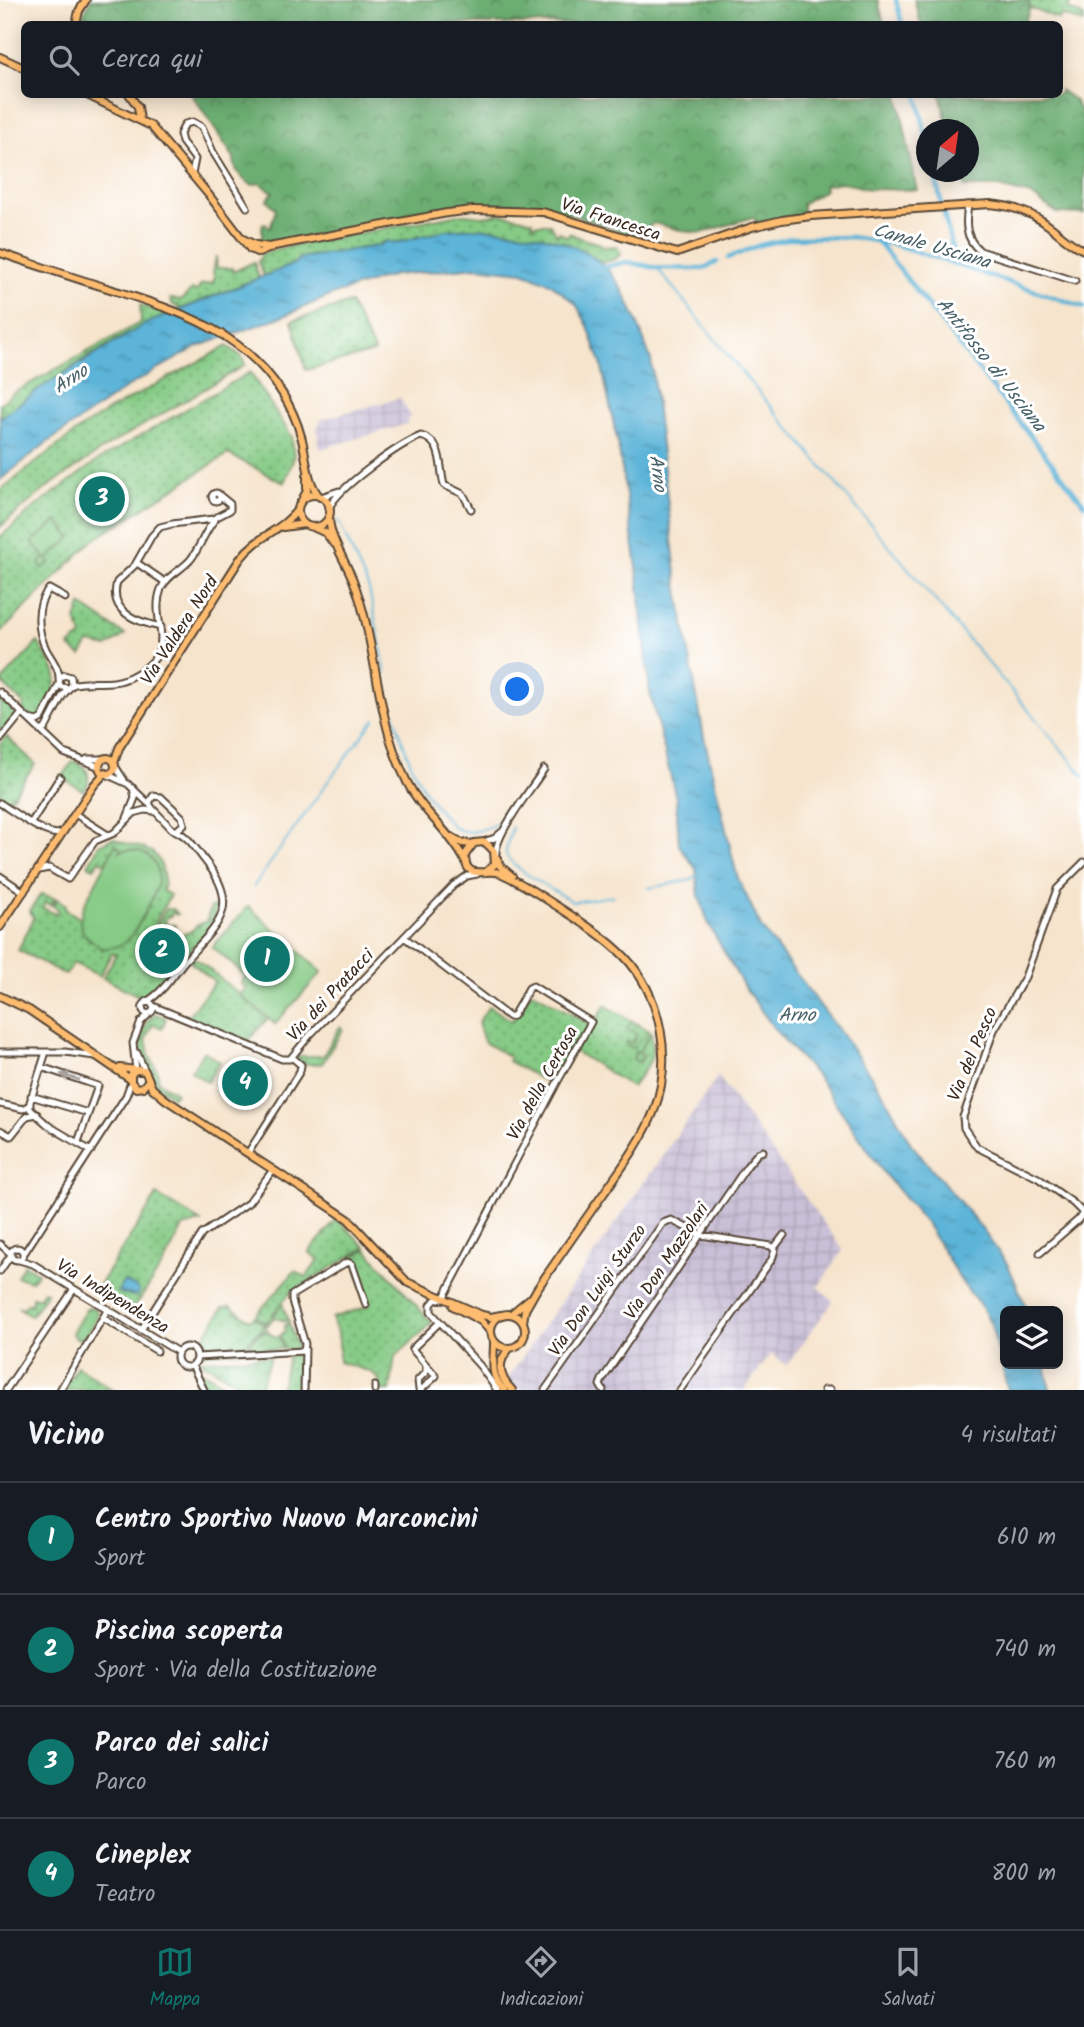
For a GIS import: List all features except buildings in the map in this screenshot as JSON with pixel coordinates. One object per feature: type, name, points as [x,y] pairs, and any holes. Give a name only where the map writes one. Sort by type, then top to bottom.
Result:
[{"type":"main road","points":[[76,21],[86,0]]},
{"type":"main road","points":[[0,57],[21,67]]},
{"type":"main road","points":[[93,98],[140,120],[156,132],[192,174]]},
{"type":"main road","points":[[132,98],[138,107],[140,120]]},
{"type":"main road","name":"Via Francesca","points":[[192,174],[254,252],[447,213],[516,210],[553,215],[681,253],[752,227],[782,220],[995,204],[1023,211],[1046,223],[1083,249]]},
{"type":"main road","points":[[0,253],[161,306],[214,328],[244,349],[275,383],[296,422],[313,487],[329,512],[330,528],[361,604],[388,730],[398,762],[417,799],[465,860],[469,869],[483,873],[500,873],[600,935],[633,967],[644,984],[656,1012],[661,1034],[663,1059],[656,1103],[640,1139],[537,1289],[526,1310],[523,1339],[517,1346],[509,1349],[502,1359],[500,1371],[512,1390]]},
{"type":"main road","points":[[308,466],[307,491],[298,509],[300,517],[308,525],[326,533],[341,553]]},
{"type":"main road","points":[[302,501],[310,496],[321,497]]},
{"type":"main road","name":"Via Valdera Nord","points":[[110,761],[113,771],[103,771],[101,762],[110,761],[119,748],[240,559],[253,543],[289,520],[298,509]]},
{"type":"main road","points":[[268,533],[290,525],[323,524],[329,512]]},
{"type":"main road","points":[[1,927],[103,771]]},
{"type":"main road","points":[[442,830],[460,842],[483,842],[491,846],[503,869],[527,888]]},
{"type":"main road","points":[[465,860],[467,850],[472,844]]},
{"type":"main road","points":[[483,873],[494,866],[496,854]]},
{"type":"main road","points":[[0,997],[125,1070],[145,1071],[153,1090],[351,1222],[405,1281],[488,1317],[511,1314],[537,1289]]},
{"type":"main road","points":[[104,1059],[138,1088],[166,1099]]},
{"type":"main road","points":[[130,1081],[135,1070]]},
{"type":"main road","points":[[138,1088],[145,1087],[149,1082]]},
{"type":"main road","points":[[443,1299],[481,1321],[490,1332],[494,1342],[492,1369],[504,1390]]},
{"type":"main road","points":[[511,1314],[523,1322]]},
{"type":"main road","points":[[490,1332],[493,1322],[500,1315]]},
{"type":"main road","points":[[494,1342],[509,1349]]},
{"type":"street","points":[[192,174],[195,159],[182,142],[180,134],[185,124],[193,122],[202,127],[213,152],[247,207]]},
{"type":"street","points":[[965,205],[967,233],[980,251],[1075,281]]},
{"type":"street","points":[[329,512],[335,498],[345,488],[409,442],[423,436],[431,441],[439,453],[444,485],[463,494],[471,509]]},
{"type":"street","points":[[321,497],[345,488]]},
{"type":"street","points":[[161,627],[141,623],[129,617],[117,600],[117,582],[136,563],[160,527],[203,521],[224,513],[231,506],[218,498]]},
{"type":"street","points":[[65,598],[51,589],[45,595],[41,604],[39,629],[45,647],[59,670],[62,687],[124,680],[144,668],[160,647],[159,599],[165,582],[190,560],[216,518]]},
{"type":"street","points":[[203,521],[208,528]]},
{"type":"street","points":[[136,563],[165,582]]},
{"type":"street","points":[[39,730],[47,725],[73,679],[50,656]]},
{"type":"street","points":[[39,730],[62,676],[69,675],[97,683]]},
{"type":"street","points":[[0,692],[66,755],[82,760],[132,788],[162,798],[182,817],[189,840]]},
{"type":"street","points":[[24,715],[37,721],[43,716]]},
{"type":"street","points":[[0,740],[24,715]]},
{"type":"street","points":[[47,725],[48,738]]},
{"type":"street","points":[[82,760],[110,761],[154,811],[172,829],[189,840],[218,879],[223,898],[222,915],[214,930],[159,991],[141,1022],[132,1046],[135,1070]]},
{"type":"street","points":[[496,854],[498,842],[506,827],[544,769]]},
{"type":"street","points":[[31,823],[60,777]]},
{"type":"street","points":[[39,870],[49,867],[69,878],[95,841],[116,831],[126,819],[135,798],[132,788]]},
{"type":"street","points":[[149,805],[155,796]]},
{"type":"street","points":[[0,803],[43,830],[56,835],[64,831]]},
{"type":"street","points":[[126,819],[141,811],[154,811]]},
{"type":"street","points":[[75,814],[108,835]]},
{"type":"street","points":[[177,831],[184,824]]},
{"type":"street","points":[[483,842],[495,838],[506,827]]},
{"type":"street","points":[[43,830],[55,845]]},
{"type":"street","name":"Via dei Pratacci","points":[[150,1008],[167,1012],[282,1059],[293,1058],[309,1036],[454,885],[463,871],[465,860]]},
{"type":"street","name":"Via del Pesco","points":[[1084,862],[1057,889],[1025,977],[994,1030],[962,1117],[964,1128],[977,1147],[1038,1178],[1073,1203],[1084,1215]]},
{"type":"street","name":"Via dei Pratacci","points":[[454,885],[470,875],[483,873]]},
{"type":"street","points":[[0,876],[24,892]]},
{"type":"street","name":"Via della Certosa","points":[[404,937],[509,1017],[513,1016],[529,988],[533,986],[591,1022],[443,1299]]},
{"type":"street","points":[[71,1052],[75,1046],[72,1039]]},
{"type":"street","points":[[134,1039],[145,1071]]},
{"type":"street","points":[[71,1052],[85,1048]]},
{"type":"street","points":[[0,1052],[71,1052],[104,1059]]},
{"type":"street","points":[[0,1129],[11,1136],[27,1116],[27,1107],[46,1052]]},
{"type":"street","points":[[248,1153],[300,1071],[300,1064],[293,1058]]},
{"type":"street","points":[[41,1067],[98,1086],[78,1142]]},
{"type":"street","points":[[1,1268],[35,1238],[126,1096],[130,1081]]},
{"type":"street","points":[[126,1096],[138,1088]]},
{"type":"street","points":[[31,1096],[88,1113]]},
{"type":"street","points":[[0,1104],[27,1107],[49,1126],[91,1151]]},
{"type":"street","points":[[27,1116],[37,1114]]},
{"type":"street","name":"Via Don Mazzolari","points":[[603,1390],[601,1382],[754,1157],[763,1152]]},
{"type":"street","points":[[141,1330],[199,1239],[209,1229],[248,1203],[273,1170]]},
{"type":"street","points":[[1040,1253],[1084,1215]]},
{"type":"street","name":"Via Don Luigi Sturzo","points":[[545,1390],[659,1226],[671,1220],[701,1235]]},
{"type":"street","points":[[701,1235],[774,1248]]},
{"type":"street","points":[[680,1390],[774,1256],[774,1248],[784,1235]]},
{"type":"street","name":"Via Indipendenza","points":[[0,1244],[178,1352]]},
{"type":"street","points":[[304,1390],[305,1349],[291,1301],[294,1293],[349,1262],[366,1305]]},
{"type":"street","points":[[0,1384],[5,1390],[74,1289]]},
{"type":"street","points":[[443,1299],[435,1300],[431,1312],[480,1366],[497,1390]]},
{"type":"street","points":[[60,1390],[108,1310]]},
{"type":"street","name":"Via Indipendenza","points":[[103,1318],[157,1351]]},
{"type":"street","points":[[426,1366],[426,1371],[418,1380],[420,1390],[436,1376],[412,1348],[440,1322]]},
{"type":"street","points":[[189,1347],[195,1351],[197,1357],[192,1365],[186,1367],[177,1360],[178,1352],[189,1347]]},
{"type":"street","points":[[197,1357],[300,1352],[305,1349]]},
{"type":"street","points":[[192,1365],[204,1390]]},
{"type":"street","points":[[824,1390],[830,1390]]},
{"type":"shaded area","points":[[400,398],[411,417],[407,419],[407,424],[320,449],[317,429],[322,419]]},
{"type":"shaded area","points":[[718,1076],[843,1250],[818,1287],[833,1301],[787,1365],[771,1354],[744,1390],[516,1390],[506,1381]]},
{"type":"green space","points":[[91,0],[878,0],[883,21],[96,21],[83,15]]},
{"type":"green space","points":[[914,0],[1026,0],[1030,8],[1025,21],[920,21]]},
{"type":"green space","points":[[1026,0],[1072,0],[1068,9],[1084,17],[1084,23],[1061,15],[1059,19],[1030,8]]},
{"type":"green space","points":[[1063,92],[1074,100],[1084,116],[1084,214],[1057,213],[1031,195],[998,187],[965,187],[964,182],[979,182],[979,119],[946,119],[941,98],[1063,98]]},
{"type":"green space","points":[[194,98],[899,98],[917,190],[869,189],[841,182],[824,185],[825,190],[802,204],[804,214],[757,223],[753,217],[702,233],[653,223],[638,239],[556,210],[502,204],[459,206],[260,244],[255,241],[262,238],[262,225],[265,223],[270,228],[276,209],[267,200],[273,192],[259,183],[252,185],[241,177],[234,158]]},
{"type":"green space","points":[[460,214],[503,214],[533,221],[532,226],[550,224],[557,235],[559,232],[567,237],[569,233],[603,247],[617,246],[621,254],[605,262],[594,259],[573,246],[447,230],[395,243],[387,241],[377,246],[300,258],[294,264],[264,276],[258,262],[262,254],[277,249]]},
{"type":"green space","points":[[216,256],[217,268],[232,268],[233,272],[254,262],[259,278],[181,309],[173,305],[170,299],[181,300],[192,290],[197,291],[201,285],[212,283],[215,278],[213,273]]},
{"type":"green space","points":[[350,303],[375,352],[306,370],[292,321]]},
{"type":"green space","points":[[140,305],[169,314],[82,361],[0,418],[0,404],[13,393],[141,322]]},
{"type":"green space","points":[[227,346],[242,357],[245,365],[106,447],[49,486],[0,527],[0,491],[3,488],[81,428]]},
{"type":"green space","points":[[250,372],[292,437],[294,458],[284,483],[228,454],[92,541],[0,633],[0,537],[97,461]]},
{"type":"green space","points":[[57,521],[71,538],[47,559],[50,563],[43,568],[39,564],[45,558],[32,542]]},
{"type":"green space","points":[[81,605],[125,635],[107,647],[89,643],[81,656],[69,646],[82,636],[76,620]]},
{"type":"green space","points":[[38,642],[55,672],[56,685],[38,719],[31,718],[22,710],[24,704],[1,682]]},
{"type":"green space","points":[[0,698],[17,713],[0,735]]},
{"type":"green space","points":[[6,736],[35,764],[7,804],[0,800],[0,744]]},
{"type":"green space","points":[[73,761],[83,766],[88,773],[84,791],[62,778]]},
{"type":"green space","points":[[113,838],[144,848],[156,856],[163,874],[162,890],[170,895],[145,942],[147,943],[166,909],[173,909],[178,914],[173,912],[170,917],[167,916],[165,925],[176,926],[171,931],[168,929],[143,958],[157,970],[182,941],[180,939],[184,933],[191,932],[196,926],[209,920],[207,918],[211,907],[218,907],[213,924],[145,999],[103,978],[116,954],[111,954],[100,976],[73,963],[66,975],[18,950],[34,918],[29,912],[41,894],[55,898],[51,905],[45,902],[43,908],[55,914],[58,909],[53,906],[57,899],[66,905],[65,909],[80,918],[84,934],[97,944],[113,947],[129,939],[146,910],[158,871],[118,853],[116,846],[106,864],[100,860],[94,868],[88,865],[99,845]]},
{"type":"green space","points":[[115,845],[120,848],[119,852],[134,850],[147,855],[156,866],[158,881],[154,894],[129,938],[120,945],[103,950],[83,933],[80,922],[82,909]]},
{"type":"green space","points":[[248,906],[322,972],[275,1024],[240,995],[246,988],[241,983],[246,976],[212,947]]},
{"type":"green space","points":[[193,958],[268,1018],[247,1042],[186,1018],[215,982],[189,961]]},
{"type":"green space","points":[[532,991],[593,1026],[605,1005],[651,1032],[653,1050],[650,1062],[632,1087],[574,1051],[559,1074],[552,1071],[546,1082],[508,1061],[510,1057],[484,1042],[478,1023],[489,1006],[512,1021]]},
{"type":"green space","points":[[156,1014],[166,1018],[162,1028],[153,1024],[146,1038],[149,1055],[157,1070],[159,1082],[176,1093],[173,1097],[155,1085],[141,1046],[146,1024]]},
{"type":"green space","points":[[632,1021],[651,1032],[639,1052],[644,1055],[639,1063],[633,1059],[637,1051],[626,1044],[627,1041],[632,1043],[637,1035],[627,1028]]},
{"type":"green space","points":[[340,1027],[343,1029],[322,1064],[303,1064],[296,1056],[323,1056]]},
{"type":"green space","points":[[564,1035],[575,1042],[567,1056],[558,1050],[561,1046],[558,1044]]},
{"type":"green space","points":[[204,1051],[220,1062],[207,1082],[191,1071]]},
{"type":"green space","points":[[157,1195],[201,1222],[183,1227],[165,1261],[133,1310],[97,1288]]},
{"type":"green space","points":[[337,1219],[366,1247],[291,1292],[282,1303],[289,1322],[275,1318],[274,1315],[281,1304],[272,1315],[268,1325],[266,1324],[269,1319],[265,1323],[255,1316],[295,1271],[306,1277],[319,1260],[309,1252]]},
{"type":"green space","points":[[366,1249],[432,1323],[395,1357],[390,1390],[378,1390],[379,1379],[371,1372],[339,1362],[339,1340],[332,1318],[369,1306],[353,1257]]},
{"type":"green space","points":[[24,1264],[38,1273],[31,1281],[17,1277]]},
{"type":"green space","points":[[44,1291],[47,1293],[31,1316],[18,1307],[23,1309],[32,1303],[32,1297],[39,1298]]},
{"type":"green space","points":[[230,1306],[250,1320],[254,1317],[264,1324],[259,1332],[265,1325],[267,1330],[258,1333],[258,1332],[240,1351],[200,1354],[197,1348],[223,1308]]},
{"type":"green space","points":[[93,1307],[98,1312],[94,1323],[83,1337],[76,1338],[72,1333],[86,1309]]},
{"type":"green space","points":[[289,1324],[297,1348],[285,1349],[280,1336],[285,1331],[285,1325]]},
{"type":"green space","points":[[268,1331],[273,1336],[279,1336],[283,1349],[244,1351],[257,1335]]},
{"type":"green space","points":[[301,1355],[301,1390],[281,1390],[288,1356]]},
{"type":"green space","points":[[271,1356],[259,1390],[244,1390],[235,1385],[236,1382],[199,1360]]},
{"type":"green space","points":[[77,1366],[113,1390],[63,1390]]},
{"type":"green space","points":[[195,1367],[232,1389],[234,1387],[238,1390],[206,1390]]},
{"type":"water","name":"Arno","points":[[472,228],[510,231],[551,238],[570,245],[603,265],[627,299],[651,360],[678,590],[704,737],[737,876],[761,927],[846,1040],[884,1095],[911,1144],[976,1221],[1008,1265],[1026,1306],[1000,1306],[1000,1359],[991,1324],[982,1307],[963,1284],[926,1223],[886,1176],[817,1076],[776,1031],[743,985],[709,925],[699,896],[696,869],[679,845],[676,798],[650,693],[637,567],[618,444],[601,363],[587,324],[576,304],[550,283],[523,272],[476,267],[394,275],[334,294],[286,315],[197,347],[132,384],[45,444],[0,480],[0,418],[42,387],[145,324],[294,264],[300,258],[377,246],[387,241],[395,243],[447,230]]},
{"type":"water","points":[[167,936],[177,943],[157,966],[148,958]]},
{"type":"water","points":[[124,1281],[137,1288],[139,1291],[136,1296],[119,1293]]},
{"type":"water","name":"Arno","points":[[1003,1369],[1046,1369],[1050,1390],[1008,1390]]},
{"type":"waterway","points":[[896,0],[901,21]]},
{"type":"waterway","points":[[918,98],[922,119]]},
{"type":"waterway","points":[[936,182],[956,264]]},
{"type":"waterway","name":"Canale Usciana","points":[[728,258],[760,245],[792,238],[851,237],[893,244],[1084,307]]},
{"type":"waterway","name":"Antifosso di Usciana","points":[[878,242],[1084,504]]},
{"type":"waterway","name":"Canale Usciana","points":[[603,270],[605,267],[627,262],[657,268],[703,269],[717,262]]},
{"type":"waterway","points":[[657,268],[744,375],[1084,776]]},
{"type":"waterway","points":[[338,520],[369,589],[386,673]]},
{"type":"waterway","points":[[394,714],[407,755],[419,780],[452,825],[469,832],[504,821]]},
{"type":"waterway","points":[[254,886],[375,719]]},
{"type":"waterway","points":[[512,827],[506,853],[524,873],[573,902],[613,896]]},
{"type":"waterway","points":[[649,888],[691,880],[697,875]]},
{"type":"place","name":"Parco dei salici","points":[[102,499]]},
{"type":"place","name":"Piscina scoperta","points":[[162,951]]},
{"type":"place","name":"Centro Sportivo Nuovo Marconcini","points":[[267,959]]},
{"type":"place","name":"Cineplex","points":[[245,1083]]}]
